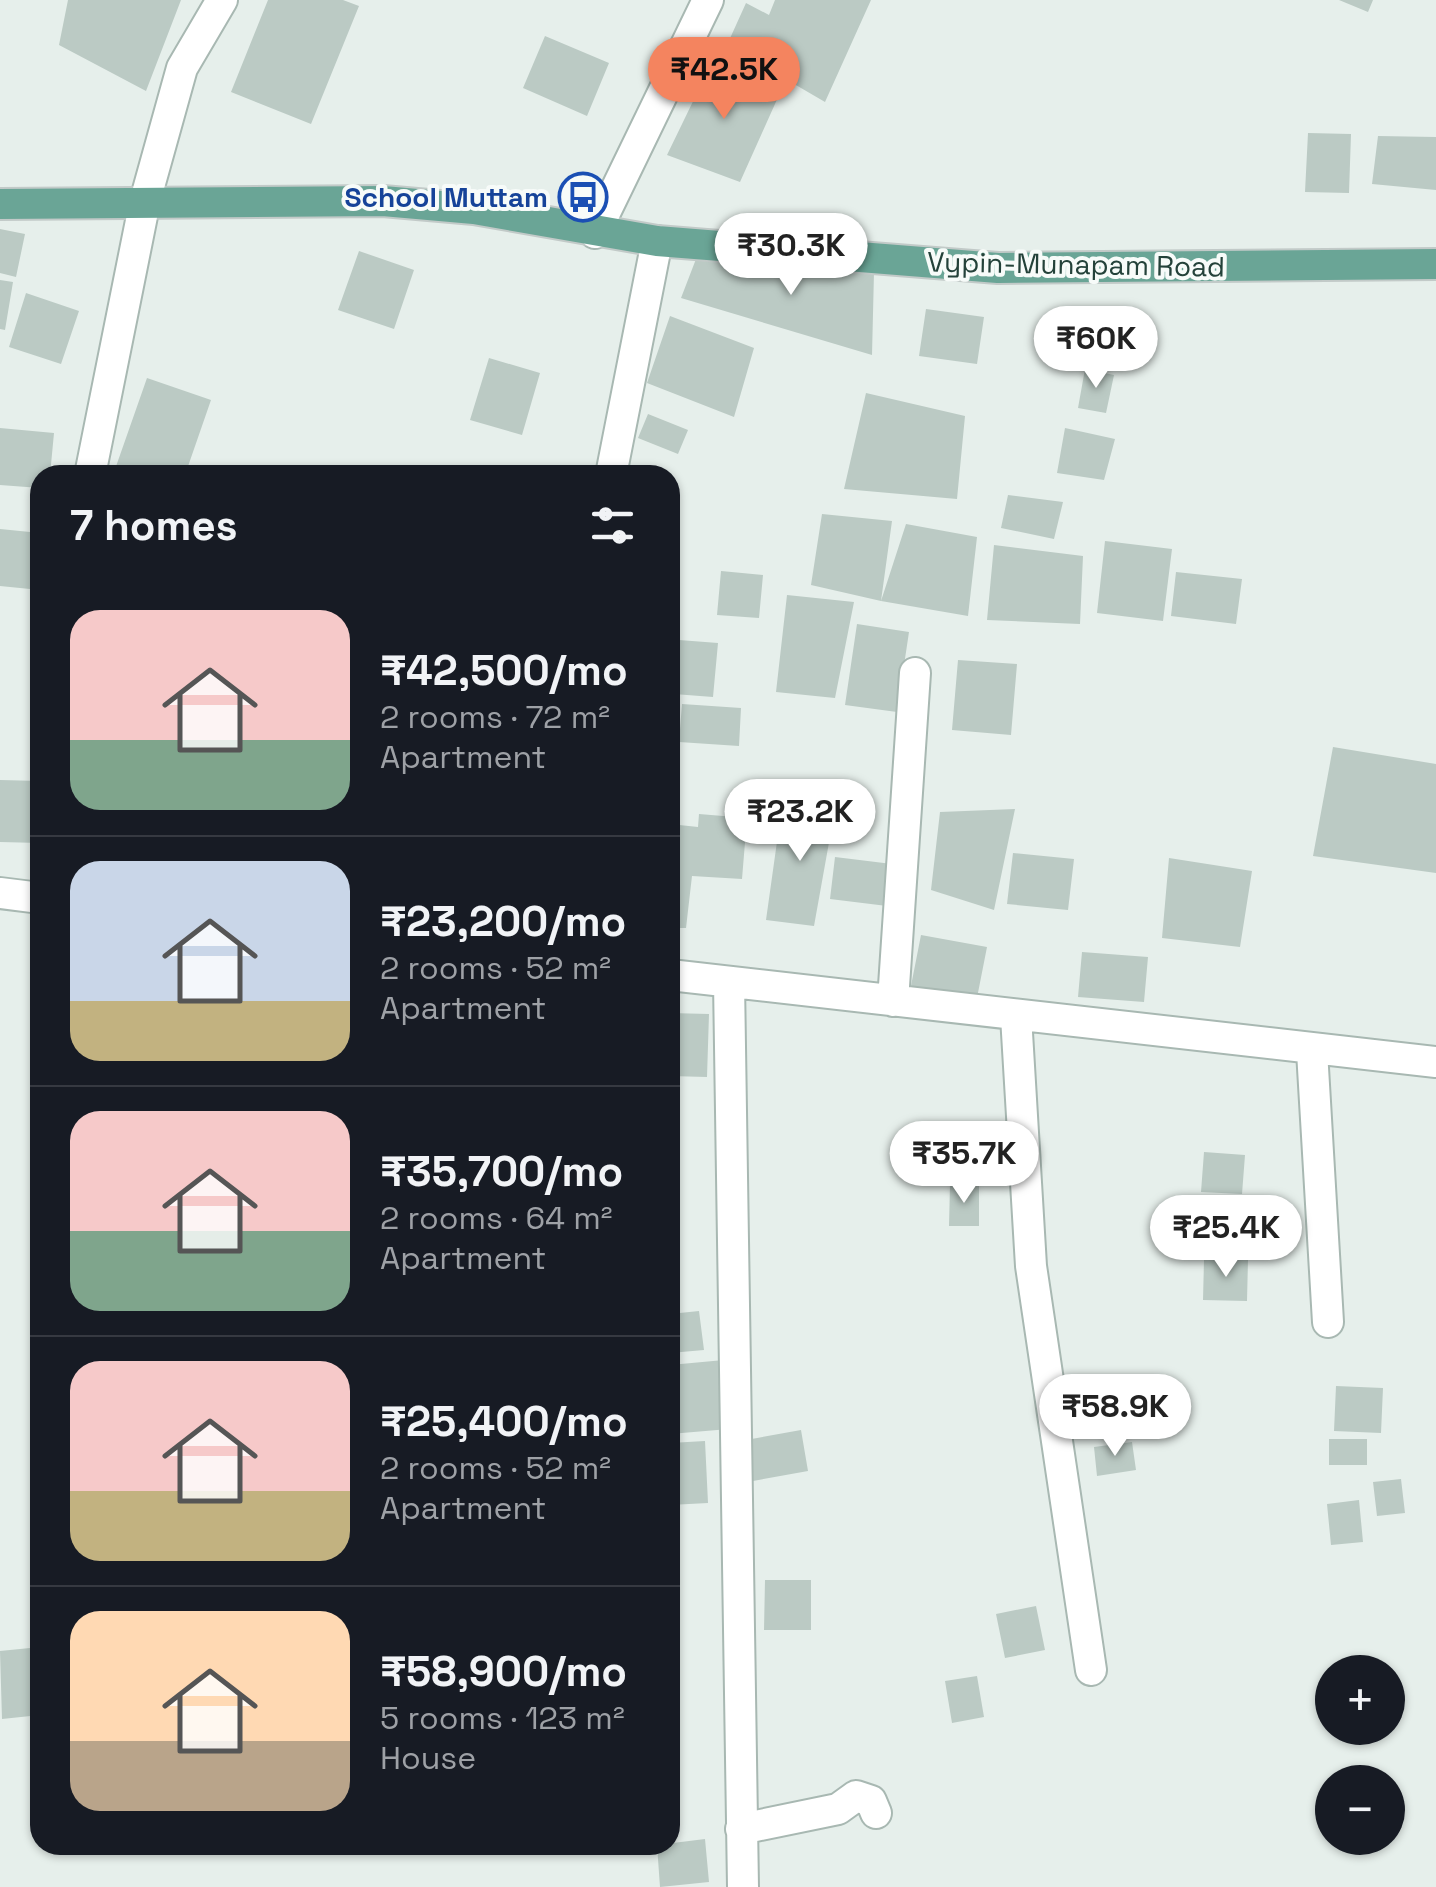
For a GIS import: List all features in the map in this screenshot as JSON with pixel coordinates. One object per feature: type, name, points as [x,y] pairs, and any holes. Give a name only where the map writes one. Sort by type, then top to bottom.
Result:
[{"type":"main road","name":"Vypin-Munapam Road","points":[[0,204],[383,201],[474,209],[596,233],[657,240],[998,268],[1436,264]]},
{"type":"street","points":[[92,465],[145,201],[182,68],[222,0]]},
{"type":"street","points":[[596,233],[708,0]]},
{"type":"street","points":[[613,465],[657,240]]},
{"type":"street","points":[[893,1001],[915,673]]},
{"type":"street","points":[[0,893],[30,897]]},
{"type":"street","points":[[680,976],[1312,1051],[1436,1062]]},
{"type":"street","points":[[729,982],[742,1887]]},
{"type":"street","points":[[1016,1016],[1030,1266],[1090,1670]]},
{"type":"street","points":[[1312,1051],[1328,1322]]},
{"type":"street","points":[[741,1829],[838,1809],[856,1796],[871,1801],[876,1813]]},
{"type":"building","points":[[68,0],[181,0],[146,91],[59,45]]},
{"type":"building","points":[[268,0],[343,0],[359,6],[311,124],[231,92]]},
{"type":"building","points":[[775,0],[871,0],[825,102],[727,45],[746,3],[769,15]]},
{"type":"building","points":[[1339,0],[1373,0],[1368,12]]},
{"type":"building","points":[[545,36],[609,63],[587,116],[523,88]]},
{"type":"building","points":[[715,56],[779,95],[740,182],[667,155]]},
{"type":"building","points":[[1308,133],[1351,134],[1349,193],[1305,192]]},
{"type":"building","points":[[1378,136],[1436,137],[1436,190],[1372,184]]},
{"type":"building","points":[[0,229],[25,234],[16,277],[0,273]]},
{"type":"building","points":[[359,251],[414,270],[394,329],[338,310]]},
{"type":"building","points":[[696,259],[874,272],[872,355],[681,298]]},
{"type":"building","points":[[0,280],[13,282],[5,330],[0,329]]},
{"type":"building","points":[[26,293],[79,311],[61,364],[9,347]]},
{"type":"building","points":[[926,309],[984,317],[977,364],[919,356]]},
{"type":"building","points":[[670,316],[754,348],[734,417],[647,383]]},
{"type":"building","points":[[489,358],[540,373],[522,435],[470,420]]},
{"type":"building","points":[[1085,369],[1114,375],[1106,413],[1078,408]]},
{"type":"building","points":[[147,378],[211,400],[188,465],[117,465]]},
{"type":"building","points":[[866,393],[965,416],[957,499],[844,489]]},
{"type":"building","points":[[648,414],[688,430],[678,454],[638,438]]},
{"type":"building","points":[[0,428],[54,433],[51,465],[30,465],[30,487],[0,485]]},
{"type":"building","points":[[1065,428],[1115,439],[1104,480],[1057,473]]},
{"type":"building","points":[[1008,495],[1063,502],[1054,539],[1001,528]]},
{"type":"building","points":[[822,514],[892,521],[881,601],[811,585]]},
{"type":"building","points":[[906,524],[977,537],[968,616],[881,601]]},
{"type":"building","points":[[0,529],[30,532],[30,589],[0,586]]},
{"type":"building","points":[[1105,541],[1172,549],[1163,621],[1097,613]]},
{"type":"building","points":[[994,545],[1083,556],[1080,624],[987,620]]},
{"type":"building","points":[[721,571],[763,575],[759,618],[717,615]]},
{"type":"building","points":[[1176,572],[1242,579],[1236,624],[1171,616]]},
{"type":"building","points":[[787,595],[854,602],[835,698],[776,692]]},
{"type":"building","points":[[857,624],[909,632],[897,712],[845,705]]},
{"type":"building","points":[[680,640],[718,643],[713,697],[680,694]]},
{"type":"building","points":[[958,660],[1017,664],[1011,735],[952,730]]},
{"type":"building","points":[[682,704],[741,708],[739,746],[680,742]]},
{"type":"building","points":[[1333,747],[1436,764],[1436,873],[1313,856]]},
{"type":"building","points":[[0,780],[30,781],[30,843],[0,842]]},
{"type":"building","points":[[782,806],[835,809],[814,926],[766,920]]},
{"type":"building","points":[[1015,809],[994,910],[931,890],[940,812]]},
{"type":"building","points":[[699,814],[747,818],[742,879],[692,876],[686,928],[680,928],[680,825],[698,827]]},
{"type":"building","points":[[1013,853],[1074,859],[1068,910],[1007,904]]},
{"type":"building","points":[[835,857],[892,864],[887,906],[830,899]]},
{"type":"building","points":[[1169,858],[1252,871],[1240,947],[1162,938]]},
{"type":"building","points":[[921,935],[987,947],[975,1008],[909,996]]},
{"type":"building","points":[[1082,952],[1148,957],[1144,1002],[1078,997]]},
{"type":"building","points":[[680,1013],[709,1014],[707,1077],[680,1076]]},
{"type":"building","points":[[1204,1152],[1245,1155],[1242,1194],[1201,1192]]},
{"type":"building","points":[[950,1185],[979,1185],[979,1226],[949,1226]]},
{"type":"building","points":[[1204,1260],[1248,1260],[1247,1301],[1203,1300]]},
{"type":"building","points":[[699,1311],[704,1350],[680,1352],[680,1313]]},
{"type":"building","points":[[724,1360],[729,1429],[680,1433],[680,1364]]},
{"type":"building","points":[[1134,1386],[1136,1435],[1076,1439],[1074,1390]]},
{"type":"building","points":[[1336,1386],[1383,1388],[1381,1433],[1334,1431]]},
{"type":"building","points":[[801,1430],[808,1471],[753,1481],[746,1440]]},
{"type":"building","points":[[1329,1439],[1367,1439],[1367,1465],[1329,1465]]},
{"type":"building","points":[[705,1441],[708,1503],[680,1504],[680,1442]]},
{"type":"building","points":[[1132,1442],[1136,1470],[1097,1476],[1094,1447]]},
{"type":"building","points":[[1401,1479],[1405,1513],[1377,1516],[1373,1482]]},
{"type":"building","points":[[1359,1500],[1363,1542],[1331,1545],[1327,1504]]},
{"type":"building","points":[[765,1580],[811,1580],[811,1630],[764,1630]]},
{"type":"building","points":[[1036,1606],[1045,1650],[1005,1658],[996,1614]]},
{"type":"building","points":[[30,1648],[30,1716],[2,1719],[0,1651]]},
{"type":"building","points":[[977,1676],[984,1717],[952,1723],[945,1681]]},
{"type":"building","points":[[705,1839],[709,1882],[660,1887],[658,1855],[680,1855],[680,1842]]},
{"type":"place","name":"School Muttam","points":[[583,197]]}]
